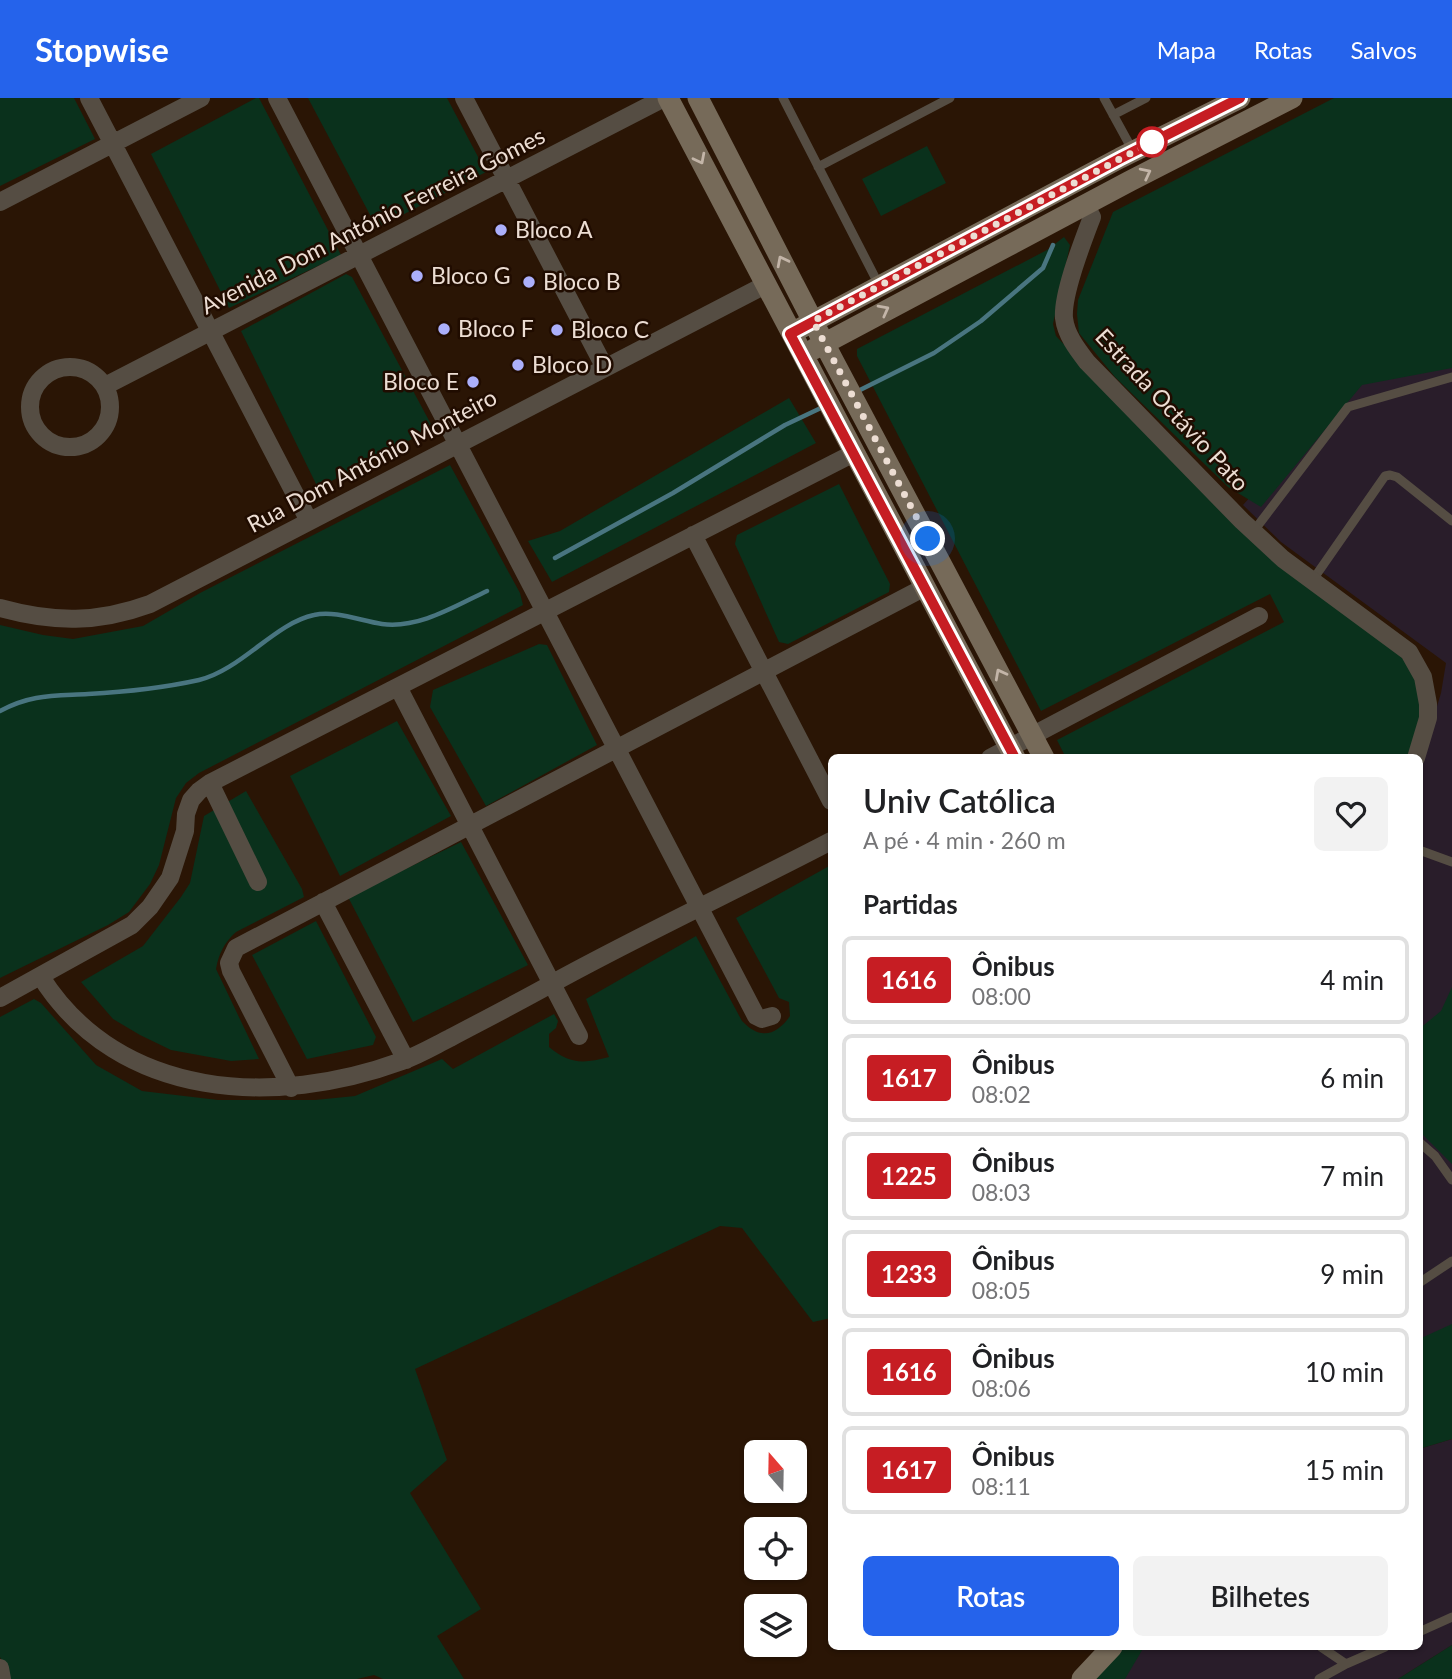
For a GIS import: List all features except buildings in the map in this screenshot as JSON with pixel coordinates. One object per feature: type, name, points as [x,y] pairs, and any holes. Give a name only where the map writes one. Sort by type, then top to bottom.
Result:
[{"type":"street","points":[[89,98],[309,521]]},
{"type":"street","points":[[0,202],[201,98]]},
{"type":"street","points":[[278,98],[756,1016],[762,1019],[772,1016]]},
{"type":"street","points":[[464,98],[605,368]]},
{"type":"street","points":[[666,98],[1012,753],[1032,735],[1259,616]]},
{"type":"street","name":"Avenida Dom António Ferreira Gomes","points":[[105,386],[666,98]]},
{"type":"street","points":[[698,98],[824,343],[1042,754]]},
{"type":"street","points":[[790,334],[1133,151],[1240,98]]},
{"type":"street","points":[[802,356],[1085,204],[1292,98]]},
{"type":"street","name":"Estrada Octávio Pato","points":[[1085,204],[1092,217],[1070,285],[1064,318],[1074,345],[1087,362],[1252,532],[1283,559],[1409,652],[1417,663],[1427,689],[1428,718],[1417,754]]},
{"type":"street","name":"Rua Dom António Monteiro","points":[[0,608],[35,617],[78,620],[118,615],[150,604],[765,285]]},
{"type":"street","points":[[57,369],[84,369],[96,376],[105,386],[110,398],[107,424],[90,442],[78,447],[52,444],[34,425],[30,398],[45,376],[57,369]]},
{"type":"street","points":[[0,998],[132,925],[150,907],[170,878],[185,831],[186,814],[191,800],[210,783],[854,453]]},
{"type":"street","points":[[693,535],[828,795]]},
{"type":"street","points":[[291,1088],[235,981],[229,964],[236,948],[925,587]]},
{"type":"street","points":[[398,687],[579,1036]]},
{"type":"street","points":[[210,783],[258,883]]},
{"type":"street","points":[[41,977],[55,999],[79,1024],[121,1056],[151,1070],[215,1085],[291,1088],[353,1077],[406,1060],[828,843]]},
{"type":"street","points":[[323,902],[406,1060]]},
{"type":"street","points":[[1082,1679],[1109,1650]]},
{"type":"street","points":[[0,1668],[2,1679]]},
{"type":"lane","points":[[783,98],[880,286]]},
{"type":"lane","points":[[818,166],[950,98]]},
{"type":"lane","points":[[1104,98],[1133,151]]},
{"type":"lane","points":[[1113,116],[1146,98]]},
{"type":"lane","points":[[1252,532],[1348,407],[1452,377]]},
{"type":"lane","points":[[1312,581],[1385,476],[1397,477],[1452,521]]},
{"type":"lane","points":[[1423,851],[1452,862]]},
{"type":"lane","points":[[1423,1146],[1435,1156],[1452,1180]]},
{"type":"lane","points":[[1423,1280],[1452,1261]]},
{"type":"lane","points":[[1423,1630],[1452,1617]]},
{"type":"lane","points":[[1325,1650],[1346,1664]]},
{"type":"lane","points":[[1319,1679],[1378,1650]]},
{"type":"shaded area","points":[[1452,357],[1452,1029],[1423,1050],[1423,754],[1441,693],[1446,663],[1281,542],[1243,505],[1359,375]]},
{"type":"shaded area","points":[[1423,1113],[1452,1127],[1452,1331],[1423,1344]]},
{"type":"shaded area","points":[[1452,1439],[1452,1645],[1398,1679],[1123,1679],[1138,1650],[1423,1650],[1423,1448]]},
{"type":"green space","points":[[0,98],[74,98],[95,139],[0,186]]},
{"type":"green space","points":[[259,98],[341,255],[229,308],[151,154]]},
{"type":"green space","points":[[308,98],[447,98],[486,172],[377,228]]},
{"type":"green space","points":[[1334,98],[1452,98],[1452,368],[1362,385],[1261,507],[1228,487],[1115,377],[1079,333],[1078,300],[1113,212]]},
{"type":"green space","points":[[927,146],[946,183],[881,216],[862,179]]},
{"type":"green space","points":[[1064,237],[1070,245],[1053,324],[1056,336],[1245,535],[1397,651],[1406,663],[1422,695],[1423,703],[1422,716],[1410,754],[1064,754],[1057,740],[1284,622],[1270,594],[1041,711],[857,356],[857,349],[1047,250]]},
{"type":"green space","points":[[346,274],[352,277],[433,428],[318,488],[241,331]]},
{"type":"green space","points":[[789,398],[816,443],[552,582],[528,541],[560,531]]},
{"type":"green space","points":[[450,465],[520,593],[523,605],[199,773],[186,783],[176,798],[159,865],[150,884],[129,912],[0,978],[0,625],[73,639],[143,626],[200,593]]},
{"type":"green space","points":[[839,484],[890,584],[889,592],[788,644],[779,642],[735,544],[737,535]]},
{"type":"green space","points":[[539,644],[547,645],[597,745],[486,806],[430,707],[433,690]]},
{"type":"green space","points":[[397,721],[451,816],[340,876],[290,776]]},
{"type":"green space","points":[[246,791],[304,897],[236,932],[220,953],[216,969],[259,1059],[231,1061],[171,1050],[140,1035],[113,1019],[81,982],[143,946],[190,883],[204,816]]},
{"type":"green space","points":[[461,842],[528,965],[413,1022],[348,897]]},
{"type":"green space","points":[[828,867],[828,1319],[813,1322],[742,1228],[720,1226],[415,1369],[447,1460],[410,1493],[481,1609],[437,1636],[464,1679],[383,1679],[374,1675],[357,1679],[10,1679],[0,1657],[0,1017],[34,999],[41,1003],[96,1065],[142,1091],[218,1100],[315,1100],[355,1096],[442,1059],[453,1069],[554,1014],[558,1021],[556,1028],[549,1034],[549,1047],[563,1057],[577,1061],[609,1057],[586,999],[696,936],[742,1021],[761,1033],[773,1031],[790,1016],[789,1002],[779,998],[736,918]]},
{"type":"green space","points":[[316,921],[376,1037],[373,1045],[307,1059],[252,955]]},
{"type":"green space","points":[[1452,987],[1452,1164],[1423,1135],[1423,1026],[1441,1011]]},
{"type":"green space","points":[[1452,1324],[1452,1439],[1423,1448],[1423,1337]]},
{"type":"green space","points":[[1452,1645],[1452,1679],[1398,1679]]},
{"type":"green space","points":[[1121,1650],[1142,1650],[1125,1679],[1096,1679]]},
{"type":"waterway","points":[[856,392],[934,353],[981,321],[1043,268],[1053,245]]},
{"type":"waterway","points":[[555,558],[673,493],[785,425],[823,407]]},
{"type":"waterway","points":[[0,711],[22,701],[43,697],[129,691],[199,680],[229,667],[285,627],[314,615],[339,615],[396,625],[423,620],[487,591]]},
{"type":"bus line","name":"1616","points":[[1013,754],[790,334],[1121,158],[1240,98]]},
{"type":"place","name":"Bloco A","points":[[501,230]]},
{"type":"place","name":"Bloco G","points":[[417,276]]},
{"type":"place","name":"Bloco B","points":[[529,282]]},
{"type":"place","name":"Bloco F","points":[[444,329]]},
{"type":"place","name":"Bloco C","points":[[557,330]]},
{"type":"place","name":"Bloco D","points":[[518,365]]},
{"type":"place","name":"Bloco E","points":[[473,382]]},
{"type":"route","points":[[928,539],[813,321],[1152,142]]}]
